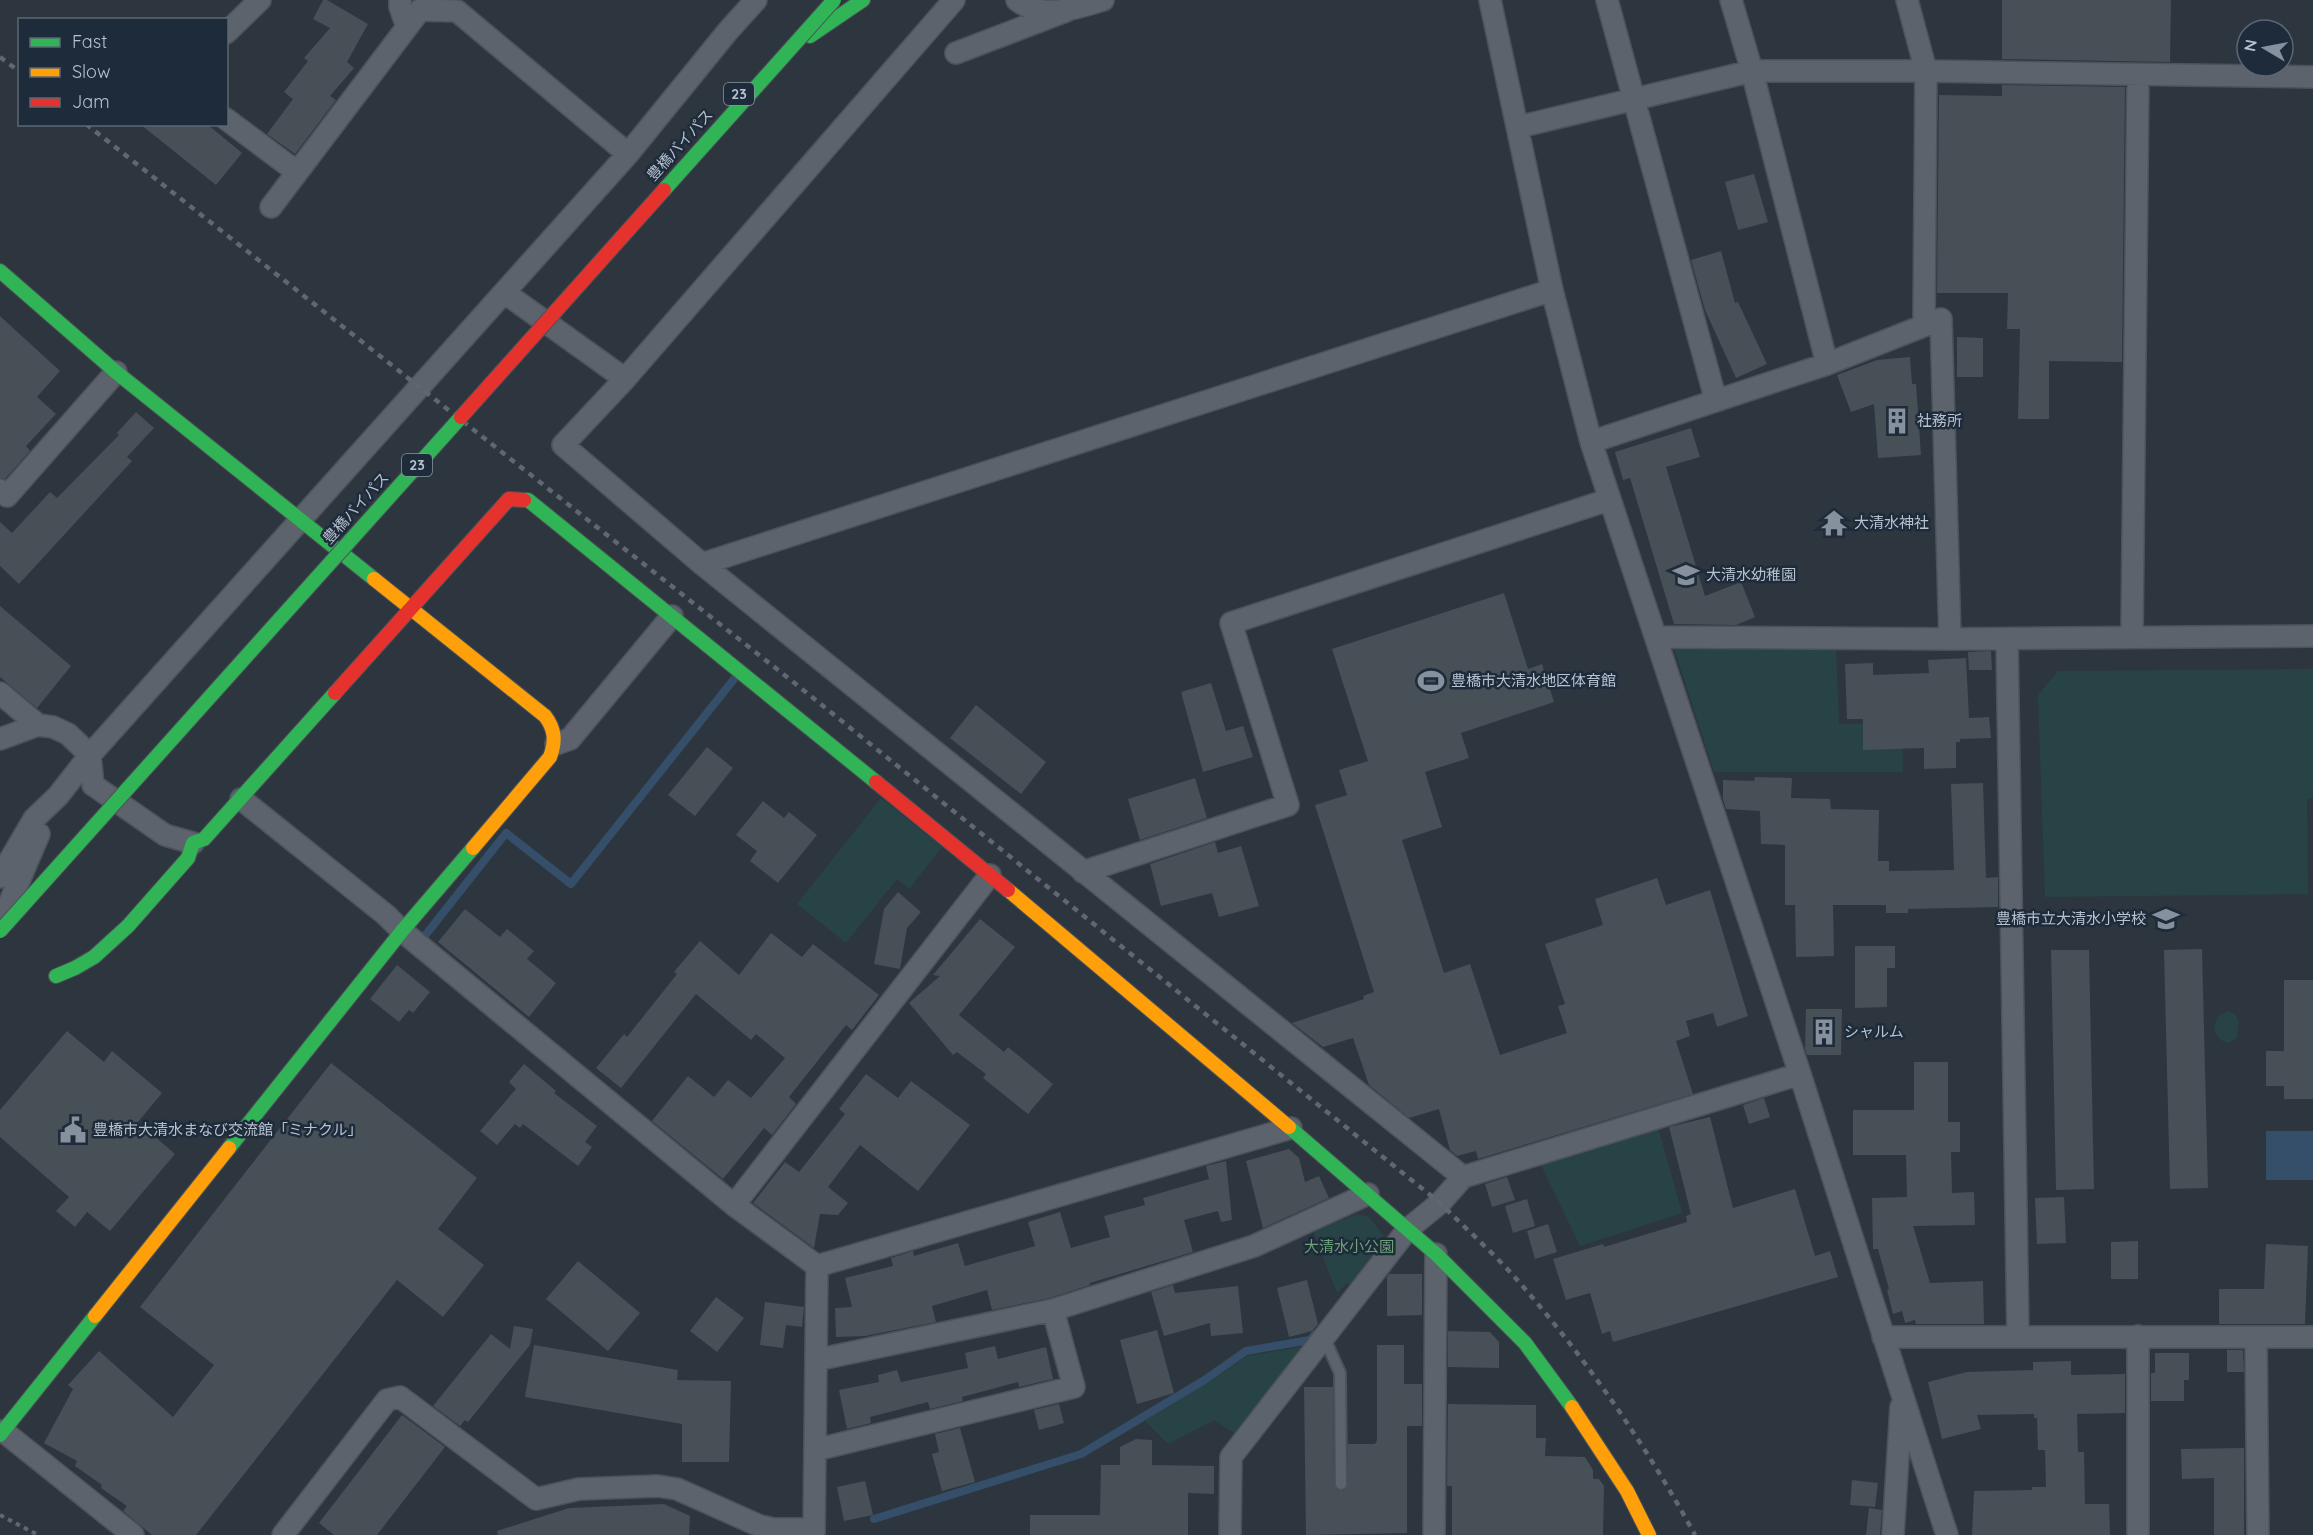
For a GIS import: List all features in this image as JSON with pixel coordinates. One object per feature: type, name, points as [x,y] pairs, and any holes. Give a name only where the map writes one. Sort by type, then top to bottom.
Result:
[{"type":"main road","name":"豊橋バイパス","points":[[0,931],[834,0]]},
{"type":"main road","name":"23","points":[[789,51],[863,0]]},
{"type":"main road","name":"23","points":[[665,187],[795,24]]},
{"type":"main road","points":[[0,271],[116,372],[544,716],[552,723],[556,744],[550,757],[402,931],[2,1433]]},
{"type":"main road","points":[[56,976],[67,973],[82,964],[115,940],[188,858],[193,843],[204,839],[241,799],[508,499],[528,500],[990,875],[1408,1228],[1525,1343],[1582,1422],[1627,1491],[1649,1535]]},
{"type":"street","points":[[228,31],[260,0]]},
{"type":"street","points":[[400,0],[407,27]]},
{"type":"street","points":[[0,877],[34,819],[57,796],[90,755],[628,154],[756,0]]},
{"type":"street","points":[[954,0],[625,379],[563,445],[702,564],[1463,1177]]},
{"type":"street","points":[[1017,0],[1023,5],[1043,11],[1066,11]]},
{"type":"street","points":[[956,53],[1066,11],[1103,0]]},
{"type":"street","points":[[1490,0],[1552,290],[1591,442],[1627,568],[1656,637],[1687,749],[1800,1074],[1947,1535]]},
{"type":"street","points":[[1607,0],[1716,401]]},
{"type":"street","points":[[1731,0],[1752,71],[1827,364]]},
{"type":"street","points":[[1907,0],[1926,71],[1924,325]]},
{"type":"street","points":[[271,207],[420,10],[457,11],[628,154]]},
{"type":"street","points":[[1518,127],[1752,71],[1926,71],[2313,77]]},
{"type":"street","points":[[2132,636],[2138,76]]},
{"type":"street","points":[[228,120],[297,172]]},
{"type":"street","points":[[702,564],[1552,290]]},
{"type":"street","points":[[505,293],[625,379]]},
{"type":"street","points":[[1591,442],[1827,364],[1941,319],[1950,639]]},
{"type":"street","points":[[0,490],[7,496],[116,372]]},
{"type":"street","points":[[1083,872],[1288,805],[1280,766],[1231,623],[1608,500]]},
{"type":"street","points":[[556,744],[570,738],[672,616]]},
{"type":"street","points":[[1656,637],[2007,639],[2313,636]]},
{"type":"street","points":[[2007,639],[2018,1337]]},
{"type":"street","points":[[0,693],[39,725]]},
{"type":"street","points":[[0,739],[39,725],[53,727],[68,734],[90,755],[93,785],[165,836],[193,843]]},
{"type":"street","points":[[0,925],[24,864],[57,796]]},
{"type":"street","points":[[241,799],[386,915],[402,931],[734,1204],[817,1266]]},
{"type":"street","points":[[734,1204],[990,875]]},
{"type":"street","points":[[1230,1535],[1231,1457],[1408,1228],[1440,1203],[1463,1177],[1800,1074]]},
{"type":"street","points":[[817,1266],[1291,1128]]},
{"type":"street","points":[[816,1360],[1053,1310],[1254,1246],[1368,1194]]},
{"type":"street","points":[[1434,1535],[1436,1254]]},
{"type":"street","points":[[283,1535],[387,1400],[400,1396],[536,1499],[579,1489],[658,1486],[677,1489],[760,1526],[814,1532],[817,1266]]},
{"type":"street","points":[[815,1450],[1074,1387],[1053,1310]]},
{"type":"street","points":[[2138,1336],[2138,1535]]},
{"type":"street","points":[[1883,1337],[2313,1337]]},
{"type":"street","points":[[2256,1337],[2258,1535]]},
{"type":"street","points":[[1893,1535],[1902,1396]]},
{"type":"street","points":[[2,1433],[133,1535]]},
{"type":"lane","points":[[1324,1337],[1340,1373],[1341,1484]]},
{"type":"path","points":[[0,1515],[38,1535]]},
{"type":"green space","points":[[1673,645],[1836,645],[1839,724],[1902,723],[1903,772],[1714,772]]},
{"type":"green space","points":[[2313,669],[2313,798],[2307,799],[2308,894],[2045,897],[2038,695],[2058,671]]},
{"type":"green space","points":[[881,798],[942,847],[909,889],[897,879],[846,943],[797,904]]},
{"type":"green space","points":[[2228,1011],[2235,1014],[2239,1023],[2237,1037],[2229,1043],[2220,1040],[2214,1030],[2217,1017]]},
{"type":"green space","points":[[1657,1124],[1682,1213],[1580,1246],[1539,1161]]},
{"type":"green space","name":"大清水小公園","points":[[1357,1214],[1369,1217],[1383,1235],[1381,1249],[1355,1284],[1346,1284],[1337,1293],[1313,1231]]},
{"type":"green space","points":[[1301,1347],[1303,1351],[1234,1433],[1214,1420],[1168,1444],[1145,1421],[1247,1356]]},
{"type":"water","points":[[2266,1131],[2313,1131],[2313,1180],[2266,1180]]},
{"type":"building","points":[[323,0],[327,0],[368,24],[347,62],[354,68],[330,96],[336,100],[295,154],[267,134],[293,99],[284,92],[308,61],[304,58],[330,28],[313,19]]},
{"type":"building","points":[[2002,0],[2171,0],[2170,62],[2002,59]]},
{"type":"building","points":[[2002,85],[2125,87],[2122,362],[2049,361],[2049,419],[2018,419],[2020,329],[2007,329],[2008,293],[1937,293],[1939,95],[2002,96]]},
{"type":"building","points":[[142,126],[209,126],[242,153],[216,185]]},
{"type":"building","points":[[1754,174],[1768,222],[1738,230],[1725,182]]},
{"type":"building","points":[[1721,251],[1735,303],[1738,302],[1767,364],[1736,378],[1705,310],[1691,260]]},
{"type":"building","points":[[0,316],[60,371],[37,397],[56,414],[26,446],[30,451],[5,479],[0,478]]},
{"type":"building","points":[[1957,337],[1983,338],[1983,377],[1957,377]]},
{"type":"building","name":"社務所","points":[[1910,357],[1912,384],[1916,384],[1921,455],[1878,458],[1874,404],[1851,412],[1837,375],[1877,360]]},
{"type":"building","points":[[136,412],[154,428],[127,457],[132,461],[19,584],[0,566],[0,522],[12,533],[50,492],[57,498],[119,435],[117,433]]},
{"type":"building","points":[[1691,428],[1700,457],[1666,467],[1705,596],[1741,582],[1755,617],[1736,625],[1674,624],[1630,478],[1623,480],[1615,452]]},
{"type":"building","points":[[1504,593],[1528,669],[1542,664],[1554,702],[1461,733],[1469,758],[1425,772],[1442,827],[1402,840],[1444,973],[1470,964],[1500,1055],[1567,1033],[1558,1006],[1565,1004],[1545,944],[1603,925],[1595,899],[1657,878],[1666,905],[1710,890],[1748,1016],[1717,1027],[1713,1013],[1686,1021],[1690,1036],[1676,1041],[1693,1094],[1478,1159],[1476,1151],[1457,1156],[1450,1150],[1439,1109],[1409,1118],[1369,1085],[1353,1038],[1323,1047],[1292,1023],[1364,999],[1363,996],[1374,992],[1315,805],[1347,795],[1339,770],[1368,761],[1332,649]]},
{"type":"building","points":[[0,606],[71,666],[37,708],[0,677]]},
{"type":"building","points":[[1991,651],[1992,670],[1969,670],[1968,652]]},
{"type":"building","points":[[1966,658],[1969,718],[1989,717],[1991,738],[1960,739],[1960,742],[1956,742],[1956,768],[1924,769],[1924,748],[1863,750],[1863,719],[1847,719],[1845,664],[1873,663],[1873,675],[1929,673],[1928,660]]},
{"type":"building","points":[[1211,683],[1226,731],[1243,726],[1253,757],[1203,772],[1181,692]]},
{"type":"building","points":[[976,705],[1046,762],[1021,794],[950,738]]},
{"type":"building","points":[[707,747],[733,768],[695,816],[668,795]]},
{"type":"building","points":[[1755,777],[1792,778],[1791,798],[1830,799],[1831,809],[1879,810],[1878,861],[1889,861],[1889,871],[1954,870],[1951,784],[1983,783],[1986,878],[1998,877],[1998,907],[1908,909],[1908,913],[1886,913],[1886,905],[1833,905],[1834,956],[1796,957],[1795,905],[1785,905],[1785,845],[1761,844],[1760,811],[1726,809],[1723,799],[1723,780],[1754,781]]},
{"type":"building","points":[[1195,778],[1207,818],[1140,840],[1128,799]]},
{"type":"building","points":[[763,801],[784,818],[789,812],[817,835],[778,883],[750,861],[757,851],[736,835]]},
{"type":"building","points":[[1215,842],[1218,853],[1241,846],[1259,906],[1219,917],[1212,893],[1161,906],[1150,864]]},
{"type":"building","points":[[898,892],[921,912],[907,928],[900,969],[874,964],[884,909]]},
{"type":"building","points":[[465,909],[500,937],[507,929],[534,951],[527,959],[556,983],[529,1017],[438,942]]},
{"type":"building","points":[[980,919],[1015,947],[959,1015],[1004,1052],[1008,1047],[1053,1084],[1028,1114],[983,1078],[986,1074],[957,1052],[953,1055],[909,1003],[940,976],[933,975]]},
{"type":"building","points":[[771,933],[802,957],[813,944],[879,995],[852,1030],[846,1025],[789,1097],[796,1104],[772,1135],[764,1128],[723,1179],[652,1121],[688,1076],[714,1097],[728,1080],[751,1098],[785,1058],[756,1034],[751,1040],[696,994],[621,1088],[596,1068],[624,1034],[627,1037],[677,974],[674,972],[700,941],[739,975]]},
{"type":"building","points":[[1855,946],[1895,946],[1895,968],[1887,968],[1887,1007],[1855,1008]]},
{"type":"building","points":[[2202,949],[2208,1188],[2170,1189],[2164,950]]},
{"type":"building","points":[[2051,950],[2089,950],[2094,1189],[2056,1190]]},
{"type":"building","points":[[397,965],[430,992],[413,1013],[409,1010],[399,1022],[370,999]]},
{"type":"building","points":[[2284,980],[2313,980],[2313,1099],[2284,1099],[2284,1086],[2266,1086],[2266,1051],[2284,1051]]},
{"type":"building","name":"シャルム","points":[[1806,1009],[1842,1009],[1841,1055],[1807,1055],[1805,1049]]},
{"type":"building","name":"豊橋市大清水まなび交流館「ミナクル」","points":[[67,1031],[104,1062],[112,1051],[162,1093],[138,1122],[175,1154],[110,1231],[87,1212],[75,1227],[56,1211],[69,1197],[0,1137],[0,1110]]},
{"type":"building","points":[[1914,1062],[1948,1062],[1948,1122],[1960,1122],[1960,1152],[1951,1152],[1952,1193],[1974,1192],[1975,1225],[1913,1226],[1930,1283],[1983,1281],[1984,1324],[1916,1324],[1915,1320],[1905,1323],[1902,1311],[1893,1314],[1878,1249],[1873,1249],[1872,1198],[1907,1197],[1906,1155],[1853,1155],[1853,1110],[1914,1110]]},
{"type":"building","points":[[331,1063],[477,1178],[438,1229],[484,1265],[443,1317],[397,1280],[196,1535],[152,1535],[123,1511],[127,1506],[75,1466],[77,1461],[44,1443],[73,1389],[68,1385],[99,1351],[173,1417],[214,1365],[140,1307]]},
{"type":"building","points":[[524,1064],[556,1091],[554,1093],[597,1126],[585,1142],[592,1147],[578,1166],[523,1124],[520,1128],[515,1124],[497,1145],[480,1131],[516,1089],[509,1082]]},
{"type":"building","points":[[866,1074],[898,1098],[911,1081],[970,1125],[918,1191],[860,1145],[828,1187],[848,1203],[838,1215],[820,1214],[814,1248],[753,1203],[785,1162],[799,1172],[845,1114],[839,1109]]},
{"type":"building","points":[[1764,1098],[1770,1117],[1749,1124],[1743,1105]]},
{"type":"building","points":[[1710,1117],[1733,1208],[1795,1189],[1815,1256],[1830,1251],[1838,1277],[1613,1342],[1610,1331],[1602,1334],[1590,1293],[1566,1300],[1553,1259],[1603,1244],[1604,1247],[1687,1222],[1686,1216],[1691,1214],[1669,1127]]},
{"type":"building","points":[[1289,1149],[1299,1158],[1305,1182],[1319,1176],[1329,1198],[1263,1228],[1246,1161]]},
{"type":"building","points":[[1226,1161],[1232,1220],[1221,1222],[1218,1211],[1184,1220],[1193,1252],[1090,1283],[1090,1285],[1050,1298],[992,1310],[987,1290],[932,1306],[936,1322],[865,1336],[836,1337],[835,1308],[852,1307],[845,1278],[893,1266],[891,1258],[913,1251],[914,1256],[958,1243],[965,1266],[1035,1246],[1028,1222],[1060,1212],[1071,1248],[1110,1237],[1104,1216],[1145,1205],[1143,1198],[1209,1179],[1206,1166]]},
{"type":"building","points":[[1507,1177],[1515,1200],[1492,1207],[1485,1184]]},
{"type":"building","points":[[2064,1197],[2066,1243],[2037,1244],[2035,1198]]},
{"type":"building","points":[[1527,1199],[1535,1226],[1513,1233],[1505,1206]]},
{"type":"building","points":[[1548,1224],[1557,1252],[1535,1259],[1527,1231]]},
{"type":"building","points":[[2138,1241],[2138,1279],[2111,1279],[2111,1242]]},
{"type":"building","points":[[2266,1244],[2308,1246],[2305,1324],[2219,1324],[2219,1289],[2264,1289]]},
{"type":"building","points":[[578,1261],[640,1313],[608,1351],[546,1299]]},
{"type":"building","points":[[1389,1274],[1422,1274],[1422,1315],[1387,1316],[1387,1277]]},
{"type":"building","points":[[1307,1280],[1318,1324],[1312,1331],[1289,1337],[1277,1288]]},
{"type":"building","points":[[1173,1285],[1175,1293],[1238,1286],[1243,1333],[1211,1336],[1210,1323],[1164,1336],[1151,1292]]},
{"type":"building","points":[[716,1297],[744,1318],[717,1352],[690,1331]]},
{"type":"building","points":[[765,1302],[804,1307],[802,1327],[786,1325],[783,1348],[760,1345]]},
{"type":"building","points":[[514,1326],[533,1329],[530,1345],[468,1422],[465,1420],[460,1426],[433,1406],[491,1334],[510,1349]]},
{"type":"building","points":[[1157,1330],[1174,1393],[1137,1404],[1120,1340]]},
{"type":"building","points":[[1448,1331],[1490,1332],[1499,1342],[1499,1368],[1448,1367]]},
{"type":"building","points":[[534,1345],[678,1370],[677,1380],[731,1381],[729,1462],[682,1462],[682,1424],[525,1397]]},
{"type":"building","points":[[1377,1345],[1404,1345],[1404,1384],[1422,1384],[1422,1426],[1407,1426],[1407,1533],[1306,1535],[1304,1387],[1333,1387],[1334,1484],[1337,1490],[1344,1491],[1348,1484],[1348,1444],[1375,1444],[1377,1440]]},
{"type":"building","points":[[995,1346],[998,1359],[1046,1347],[1053,1379],[1019,1387],[1018,1382],[962,1397],[963,1401],[930,1409],[928,1402],[870,1417],[871,1423],[847,1429],[839,1390],[879,1382],[878,1375],[897,1370],[901,1382],[968,1368],[965,1353]]},
{"type":"building","points":[[2227,1350],[2243,1350],[2244,1372],[2227,1372]]},
{"type":"building","points":[[2155,1353],[2189,1353],[2189,1380],[2184,1380],[2184,1401],[2151,1401],[2151,1373],[2155,1373]]},
{"type":"building","points":[[2071,1361],[2071,1375],[2125,1374],[2125,1413],[2077,1414],[2078,1452],[2084,1452],[2085,1504],[2109,1504],[2110,1535],[1972,1535],[1974,1491],[2032,1490],[2032,1487],[2046,1487],[2045,1450],[2038,1450],[2037,1418],[2034,1418],[2034,1414],[1977,1415],[1981,1429],[1942,1439],[1928,1382],[1967,1372],[2033,1370],[2033,1362]]},
{"type":"building","points":[[1059,1404],[1064,1423],[1039,1430],[1034,1410]]},
{"type":"building","points":[[1448,1404],[1536,1405],[1536,1438],[1546,1438],[1545,1456],[1585,1457],[1593,1470],[1593,1479],[1599,1479],[1604,1486],[1603,1535],[1452,1535],[1452,1486],[1447,1486]]},
{"type":"building","points":[[402,1415],[445,1447],[377,1535],[334,1535],[319,1523]]},
{"type":"building","points":[[960,1428],[975,1482],[942,1491],[932,1454],[939,1452],[935,1434]]},
{"type":"building","points":[[1136,1439],[1152,1440],[1152,1465],[1214,1466],[1214,1494],[1188,1493],[1188,1535],[1030,1535],[1030,1515],[1100,1515],[1101,1465],[1120,1465],[1120,1447]]},
{"type":"building","points":[[2244,1448],[2244,1535],[2214,1535],[2214,1478],[2182,1479],[2181,1449]]},
{"type":"building","points":[[1852,1480],[1878,1483],[1875,1507],[1850,1505]]},
{"type":"building","points":[[865,1481],[873,1515],[844,1521],[837,1487]]},
{"type":"building","points":[[664,1504],[690,1516],[689,1535],[498,1535],[497,1531],[569,1508]]},
{"type":"building","points":[[1869,1508],[1882,1510],[1880,1535],[1866,1535]]},
{"type":"waterway","points":[[420,942],[506,833],[571,884],[734,679]]},
{"type":"waterway","points":[[874,1519],[1081,1454],[1203,1381],[1246,1351],[1310,1340],[1315,1334]]},
{"type":"railway","points":[[0,57],[18,70]]},
{"type":"railway","points":[[89,126],[792,681],[1440,1203],[1511,1273],[1587,1366],[1655,1466],[1695,1535]]},
{"type":"traffic: fast","points":[[664,190],[834,0]]},
{"type":"traffic: fast","points":[[810,36],[863,0]]},
{"type":"traffic: fast","points":[[0,271],[116,372],[374,579]]},
{"type":"traffic: fast","points":[[0,931],[461,417]]},
{"type":"traffic: fast","points":[[524,500],[528,500],[876,782]]},
{"type":"traffic: fast","points":[[56,976],[94,957],[128,926],[188,858],[193,843],[204,839],[335,693]]},
{"type":"traffic: fast","points":[[229,1148],[402,931],[473,848]]},
{"type":"traffic: fast","points":[[1289,1127],[1436,1254],[1525,1343],[1572,1407]]},
{"type":"traffic: fast","points":[[0,1435],[95,1316]]},
{"type":"traffic: slow","points":[[374,579],[545,716],[553,730],[554,740],[550,757],[473,848]]},
{"type":"traffic: slow","points":[[1008,890],[1289,1127]]},
{"type":"traffic: slow","points":[[95,1316],[229,1148]]},
{"type":"traffic: slow","points":[[1572,1407],[1627,1491],[1649,1535]]},
{"type":"traffic: jam","points":[[461,417],[664,190]]},
{"type":"traffic: jam","points":[[335,693],[509,499],[524,500]]},
{"type":"traffic: jam","points":[[876,782],[1008,890]]},
{"type":"place","name":"社務所","points":[[1897,421]]},
{"type":"place","name":"大清水神社","points":[[1834,523]]},
{"type":"place","name":"大清水幼稚園","points":[[1686,575]]},
{"type":"place","name":"豊橋市大清水地区体育館","points":[[1431,681]]},
{"type":"place","name":"豊橋市立大清水小学校","points":[[2166,919]]},
{"type":"place","name":"シャルム","points":[[1824,1032]]},
{"type":"place","name":"豊橋市大清水まなび交流館「ミナクル」","points":[[73,1130]]}]
